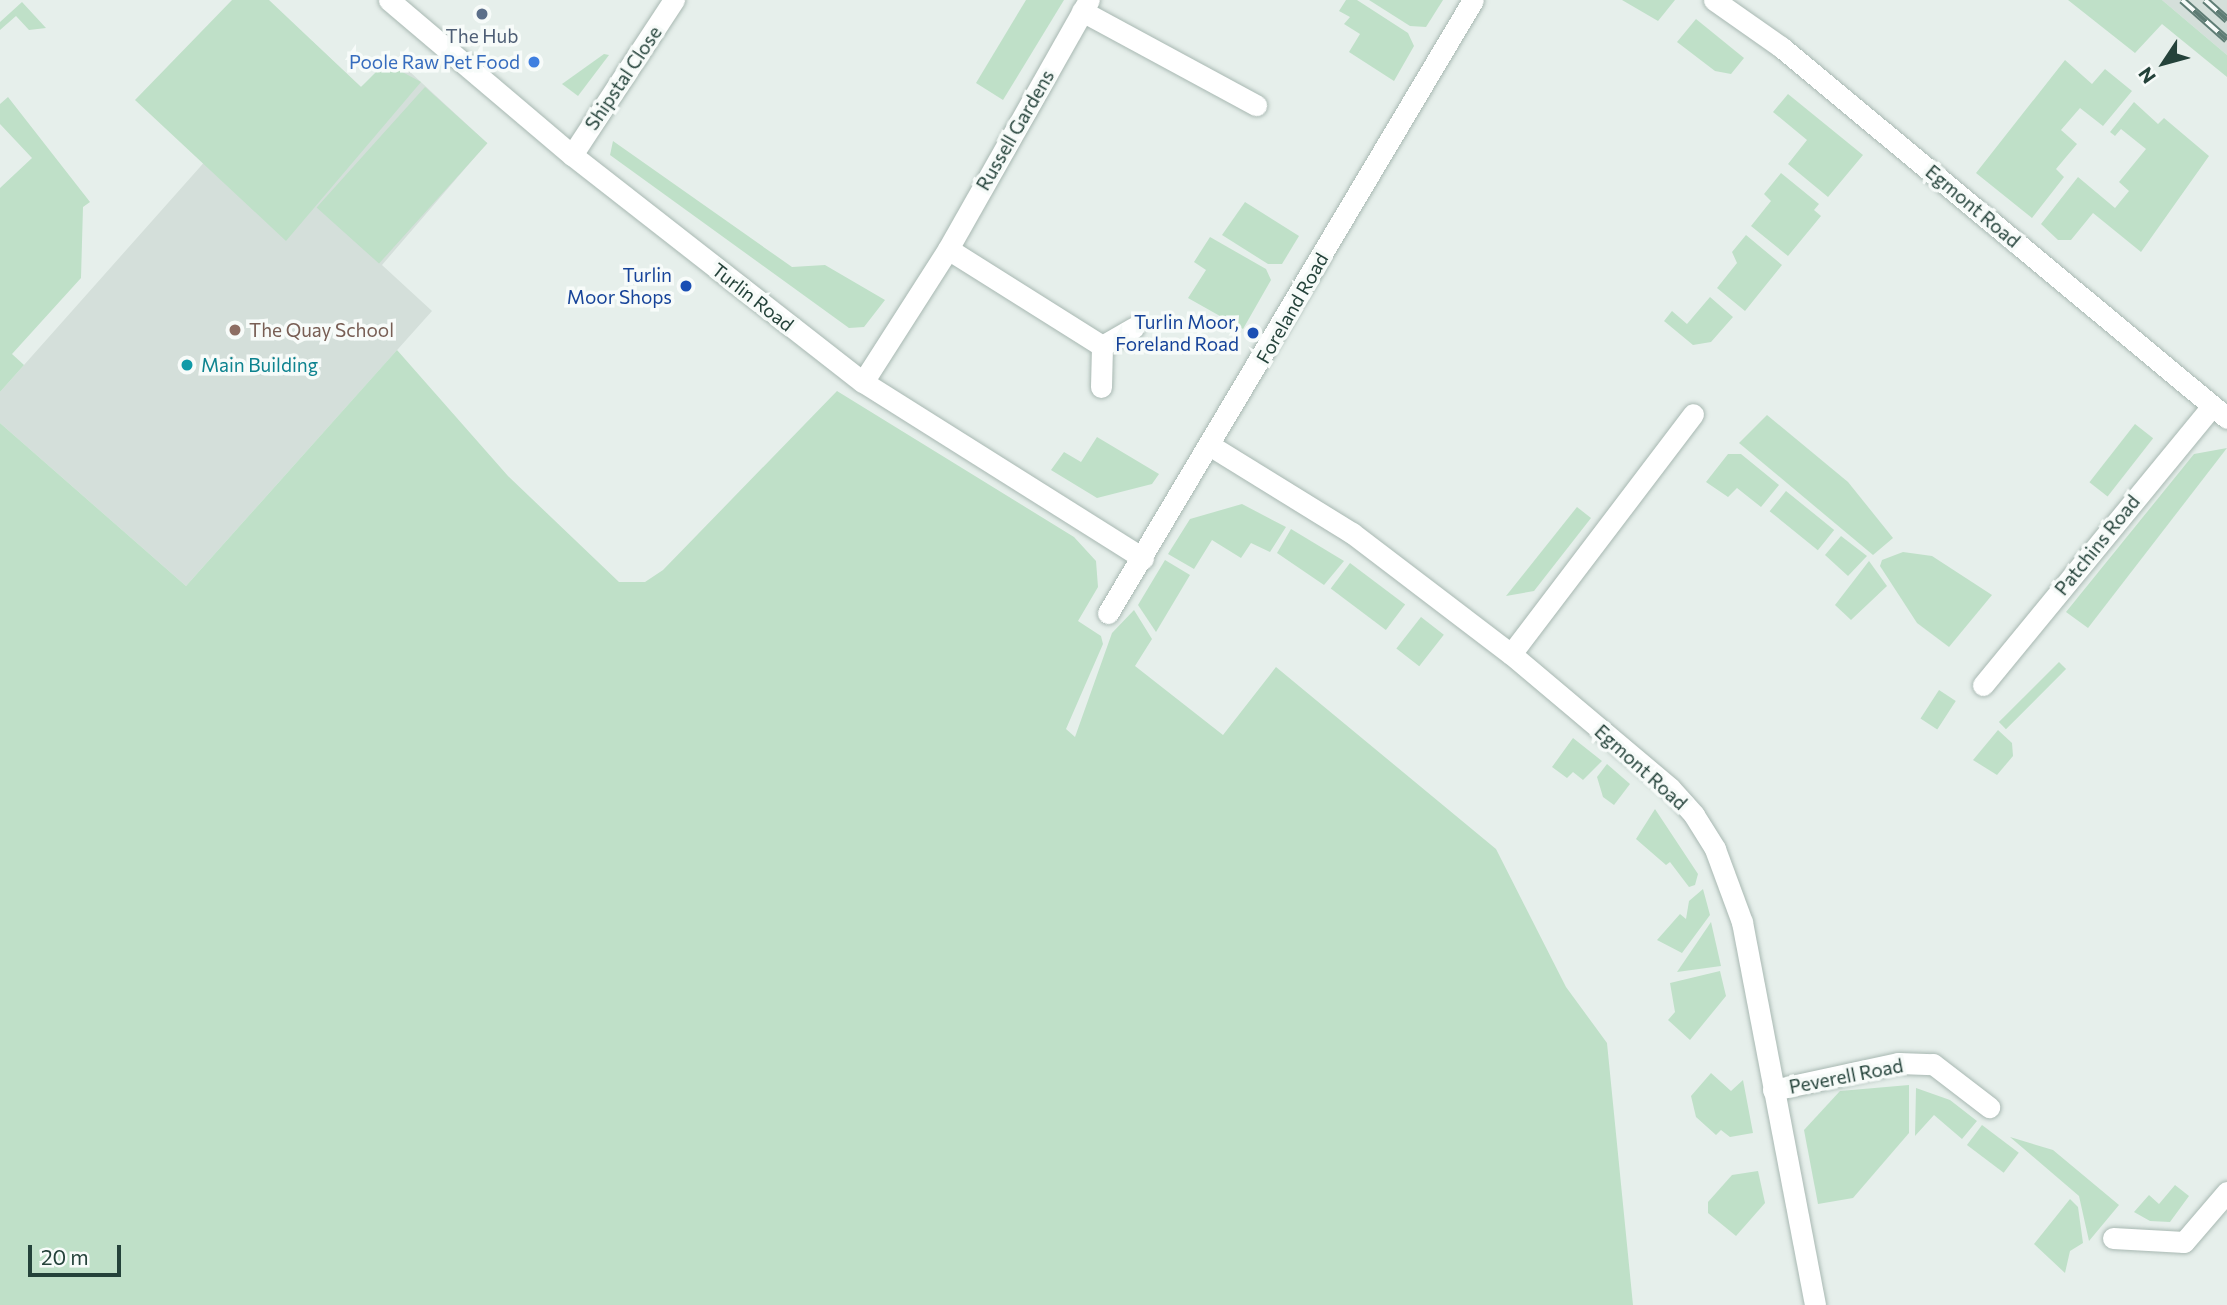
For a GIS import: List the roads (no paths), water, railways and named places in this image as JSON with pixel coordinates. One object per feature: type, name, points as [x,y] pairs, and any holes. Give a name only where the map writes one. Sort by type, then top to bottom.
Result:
[{"type":"street","name":"Turlin Road","points":[[389,0],[572,155],[863,382],[1143,558]]},
{"type":"street","name":"Shipstal Close","points":[[572,155],[674,0]]},
{"type":"street","name":"Foreland Road","points":[[1108,613],[1211,446],[1473,0]]},
{"type":"street","name":"Egmont Road","points":[[1714,0],[1781,47],[2219,412]]},
{"type":"street","name":"Russell Gardens","points":[[863,382],[948,249],[1086,6],[1256,105]]},
{"type":"street","points":[[948,249],[1102,346]]},
{"type":"street","points":[[1102,346],[1133,328]]},
{"type":"street","points":[[1101,387],[1102,346]]},
{"type":"street","name":"Patchins Road","points":[[1983,685],[2219,412]]},
{"type":"street","points":[[1511,654],[1693,414]]},
{"type":"street","name":"Egmont Road","points":[[1211,446],[1352,533],[1511,654],[1670,788],[1706,833],[1742,922],[1815,1305]]},
{"type":"street","name":"Peverell Road","points":[[1773,1090],[1898,1063],[1933,1065],[1989,1107]]},
{"type":"street","points":[[2113,1238],[2184,1242],[2227,1192]]},
{"type":"railway","points":[[2182,0],[2227,40]]},
{"type":"railway","points":[[2205,0],[2227,20]]},
{"type":"place","name":"The Hub","points":[[482,14]]},
{"type":"place","name":"Poole Raw Pet Food","points":[[534,62]]},
{"type":"place","name":"Turlin Moor Shops","points":[[686,286]]},
{"type":"place","name":"The Quay School","points":[[235,330]]},
{"type":"place","name":"Turlin Moor, Foreland Road","points":[[1253,333]]},
{"type":"place","name":"Main Building","points":[[187,365]]}]
